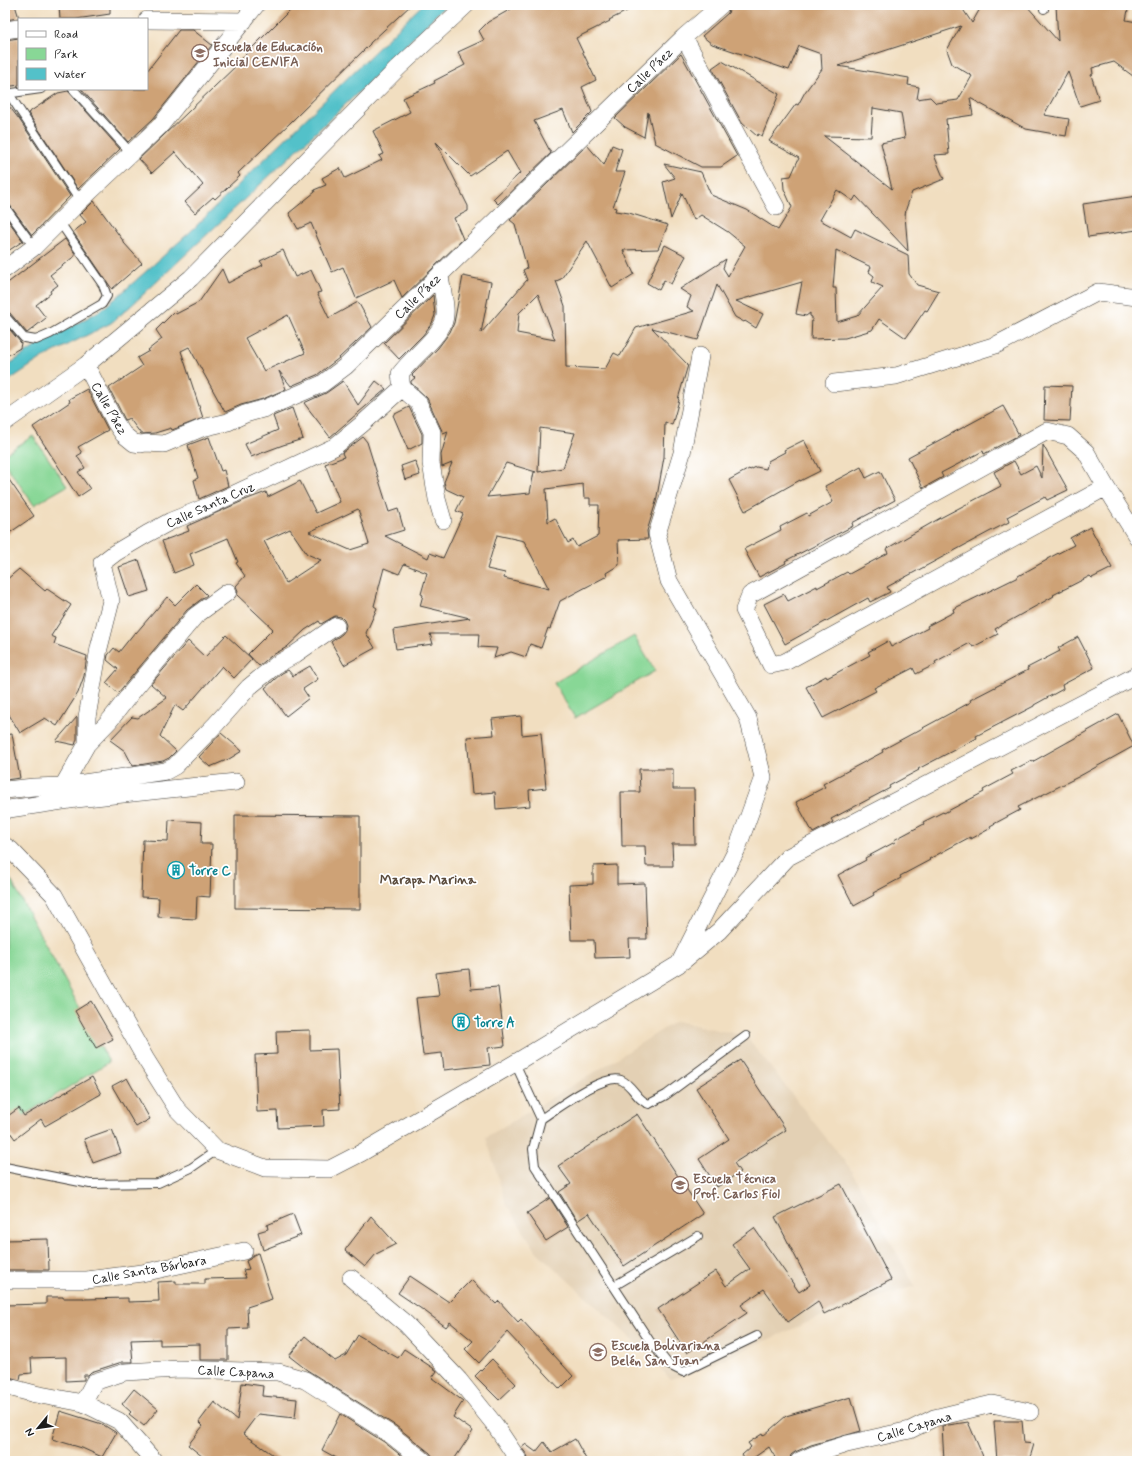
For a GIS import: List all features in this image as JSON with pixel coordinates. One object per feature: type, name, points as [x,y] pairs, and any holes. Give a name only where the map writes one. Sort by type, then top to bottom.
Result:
[{"type":"street","points":[[5,269],[34,247],[59,221],[132,154],[160,126],[256,5]]},
{"type":"street","points":[[5,422],[86,365],[191,278],[398,68],[466,5]]},
{"type":"street","name":"Calle Páez","points":[[86,365],[115,422],[128,439],[141,444],[164,444],[202,428],[228,422],[246,414],[266,408],[322,384],[346,366],[684,36],[721,5]]},
{"type":"street","points":[[148,20],[244,21]]},
{"type":"street","points":[[5,30],[18,28]]},
{"type":"street","points":[[684,36],[776,207]]},
{"type":"street","points":[[440,274],[444,301],[444,320],[435,336],[400,374],[402,388],[418,402],[432,432],[431,463],[437,498],[443,520]]},
{"type":"street","points":[[834,382],[896,376],[996,345],[1098,292],[1137,297]]},
{"type":"street","points":[[679,964],[737,849],[763,777],[748,718],[669,581],[657,534],[682,453],[700,356]]},
{"type":"street","name":"Calle Santa Cruz","points":[[63,786],[87,744],[87,717],[99,648],[111,601],[102,563],[115,553],[171,521],[211,505],[334,447],[402,388]]},
{"type":"street","points":[[1106,487],[785,662],[771,665],[744,610],[750,595],[1047,431],[1068,436],[1086,452],[1137,538]]},
{"type":"street","points":[[87,744],[110,720],[131,692],[195,616],[228,592]]},
{"type":"street","points":[[5,790],[63,786],[166,771],[175,766],[216,724],[249,687],[276,665],[294,655],[336,626]]},
{"type":"street","points":[[5,846],[11,850],[54,895],[145,1058],[177,1109],[217,1150],[265,1168],[330,1169],[362,1153],[679,964],[720,931],[788,856],[1137,675]]},
{"type":"street","points":[[5,811],[76,799],[236,782]]},
{"type":"street","name":"Calle Santa Bárbara","points":[[5,1280],[87,1280],[142,1273],[244,1252]]},
{"type":"street","points":[[351,1278],[406,1324],[460,1380],[496,1425],[519,1461]]},
{"type":"street","name":"Calle Capana","points":[[83,1403],[94,1382],[125,1372],[179,1369],[278,1372],[305,1380],[390,1434],[424,1461]]},
{"type":"street","points":[[5,1386],[35,1394],[83,1403],[119,1421],[154,1461]]},
{"type":"street","name":"Calle Capana","points":[[799,1461],[815,1454],[847,1444],[910,1430],[934,1418],[992,1404],[1030,1412]]},
{"type":"lane","points":[[34,90],[7,94],[80,201]]},
{"type":"lane","points":[[73,90],[132,154]]},
{"type":"lane","points":[[5,207],[34,247]]},
{"type":"lane","points":[[5,316],[24,338],[36,340],[50,334],[102,304],[107,296],[103,285],[59,221]]},
{"type":"lane","points":[[541,1119],[581,1092],[613,1078],[621,1080],[629,1085],[643,1102],[649,1104],[666,1095],[746,1036]]},
{"type":"lane","points":[[515,1063],[541,1119],[533,1149],[536,1166],[649,1340],[669,1365],[683,1372],[757,1336]]},
{"type":"lane","points":[[5,1167],[90,1184],[158,1183],[191,1168],[217,1150]]},
{"type":"lane","points":[[614,1286],[698,1236]]},
{"type":"shaded area","name":"Escuela Técnica Prof. Carlos Fiol","points":[[676,1021],[746,1036],[849,1167],[915,1286],[827,1314],[689,1374],[670,1379],[649,1355],[537,1252],[506,1204],[486,1137],[600,1069]]},
{"type":"green space","points":[[33,436],[67,486],[34,505],[5,464],[5,454]]},
{"type":"green space","points":[[634,636],[655,671],[575,718],[554,683]]},
{"type":"green space","points":[[7,873],[109,1062],[5,1127],[5,875]]},
{"type":"water","points":[[422,5],[446,5],[362,89],[132,305],[111,323],[42,358],[5,383],[5,367],[38,345],[101,310],[189,233]]},
{"type":"building","points":[[5,5],[15,5],[19,18],[5,20]]},
{"type":"building","points":[[59,5],[110,5],[110,14],[83,18],[60,18]]},
{"type":"building","points":[[295,5],[411,5],[370,43],[238,173],[240,176],[215,199],[213,197],[195,213],[185,202],[203,185],[175,152],[152,173],[139,159],[238,64],[237,63]]},
{"type":"building","points":[[518,5],[639,5],[576,38],[596,80],[582,87],[592,112],[572,132],[563,110],[534,121],[551,153],[498,204],[493,199],[520,173],[507,151],[470,176],[436,142],[468,206],[468,211],[454,218],[463,239],[402,298],[394,280],[356,298],[343,267],[332,272],[311,223],[298,229],[289,213],[315,192],[314,190],[326,185],[322,178],[340,168],[345,178],[382,160],[379,156],[384,154],[373,131],[410,112],[403,98],[435,83],[434,81],[465,65],[458,52],[484,40],[479,31],[488,22]]},
{"type":"building","points":[[731,5],[960,5],[972,23],[982,5],[1026,5],[1058,41],[1056,5],[1129,5],[1126,20],[1137,22],[1137,79],[1114,62],[1092,68],[1093,74],[1091,75],[1099,100],[1080,106],[1068,72],[1044,115],[1069,119],[1066,136],[1026,129],[970,98],[973,115],[946,119],[949,154],[934,155],[944,179],[912,192],[905,216],[908,251],[856,196],[853,201],[837,190],[820,220],[851,237],[855,229],[908,255],[909,274],[917,285],[939,291],[927,311],[925,310],[906,338],[879,319],[872,330],[845,338],[811,339],[812,317],[810,316],[810,313],[806,316],[796,314],[802,282],[736,301],[763,314],[756,328],[735,317],[717,285],[698,340],[652,328],[688,365],[672,425],[665,422],[664,457],[656,502],[647,531],[648,539],[618,540],[619,565],[606,573],[607,576],[560,601],[550,629],[548,628],[541,648],[530,644],[526,657],[511,652],[494,658],[497,648],[478,647],[479,634],[430,634],[433,644],[396,649],[393,630],[470,618],[420,606],[423,595],[421,594],[427,573],[404,564],[399,574],[384,568],[374,606],[377,608],[366,633],[375,648],[344,665],[331,642],[342,634],[346,625],[341,617],[335,616],[321,624],[319,621],[305,630],[287,647],[271,656],[259,666],[248,654],[273,629],[237,595],[238,591],[236,586],[245,576],[236,563],[238,562],[228,538],[190,554],[194,565],[174,573],[162,541],[189,531],[187,526],[245,500],[266,492],[268,497],[300,481],[316,513],[340,502],[325,464],[344,457],[342,453],[363,437],[367,442],[389,512],[398,509],[404,530],[385,536],[428,558],[430,553],[443,558],[463,514],[456,511],[463,497],[446,489],[444,482],[452,463],[442,467],[441,455],[448,431],[443,433],[427,398],[411,383],[411,381],[415,378],[412,375],[438,348],[450,332],[454,323],[463,276],[491,282],[481,333],[527,280],[523,270],[527,268],[515,224],[510,220],[587,145],[604,165],[612,145],[622,149],[615,172],[625,172],[613,207],[616,208],[615,211],[629,213],[668,225],[658,249],[623,250],[634,274],[612,288],[587,241],[561,279],[556,281],[565,306],[566,367],[605,369],[614,353],[620,356],[636,328],[694,311],[687,307],[691,296],[680,289],[726,259],[723,268],[728,276],[745,246],[728,232],[701,215],[694,220],[682,193],[671,219],[663,182],[675,178],[664,164],[701,172],[711,195],[747,210],[778,230],[792,207],[784,189],[783,177],[791,176],[799,158],[769,141],[796,104],[798,105],[805,92],[822,69],[821,54],[799,46],[789,70],[712,44],[702,36],[728,13]],"holes":[[[961,26],[947,50],[952,64],[972,76],[958,100],[936,103],[930,97],[917,99],[919,87],[908,85],[909,78],[838,66]],[[873,108],[901,113],[905,138],[881,143],[892,189],[824,136],[871,137]],[[836,250],[871,267],[869,272],[874,276],[872,282],[883,287],[857,316],[837,322],[836,288],[833,288]],[[538,294],[555,340],[517,333],[519,313]],[[540,428],[575,433],[563,468],[538,472]],[[506,463],[536,472],[534,472],[530,493],[487,497]],[[583,484],[584,498],[590,498],[590,505],[599,505],[598,536],[577,547],[573,540],[568,543],[555,518],[548,522],[546,489]],[[358,509],[369,544],[350,550],[309,532]],[[290,529],[307,554],[321,560],[286,583],[264,541]],[[497,535],[524,541],[549,589],[504,578],[505,573],[487,569]]]},
{"type":"building","points":[[179,30],[193,30],[212,45],[153,119],[128,142],[82,90],[148,90],[148,70]]},
{"type":"building","points":[[18,38],[18,85],[5,87],[5,40]]},
{"type":"building","points":[[681,54],[737,156],[721,167],[701,167],[655,143],[648,112],[644,137],[625,127],[615,118]]},
{"type":"building","points":[[722,61],[779,94],[762,136],[758,134],[757,136],[742,123],[712,68]]},
{"type":"building","points":[[68,91],[120,149],[78,189],[28,113],[58,93]]},
{"type":"building","points":[[5,101],[19,119],[70,196],[32,235],[9,204],[5,202]]},
{"type":"building","points":[[1137,196],[1137,230],[1088,237],[1083,204]]},
{"type":"building","points":[[94,201],[124,243],[142,263],[112,289],[73,232],[86,222],[80,215]]},
{"type":"building","points":[[5,216],[23,241],[5,253]]},
{"type":"building","points":[[65,239],[76,255],[50,275],[58,285],[50,291],[51,293],[36,305],[46,318],[27,333],[9,312],[5,311],[5,285]]},
{"type":"building","points":[[665,245],[686,256],[671,284],[664,280],[659,290],[647,283]]},
{"type":"building","points":[[283,250],[295,277],[311,270],[321,292],[317,293],[329,318],[358,302],[372,327],[339,358],[317,375],[291,386],[279,371],[286,389],[263,399],[241,405],[225,412],[189,347],[181,351],[203,418],[172,430],[171,428],[155,433],[141,434],[129,418],[125,420],[109,388],[142,366],[137,358],[149,351],[148,350],[162,339],[156,330],[175,311],[176,314],[199,302],[222,269],[228,283],[263,265],[260,261]],"holes":[[[288,315],[305,353],[264,371],[245,338]]]},
{"type":"building","points":[[433,295],[435,315],[432,323],[423,335],[399,359],[384,343]]},
{"type":"building","points":[[5,324],[21,343],[20,348],[5,357]]},
{"type":"building","points":[[343,381],[358,405],[376,381],[386,389],[330,437],[304,403],[326,393]]},
{"type":"building","points":[[1045,385],[1072,386],[1070,421],[1044,420]]},
{"type":"building","points":[[87,389],[108,430],[78,447],[82,453],[77,456],[85,468],[78,472],[90,489],[78,497],[33,427],[70,402],[69,399]]},
{"type":"building","points":[[1003,406],[1019,435],[984,454],[983,451],[941,473],[943,477],[923,488],[908,457]]},
{"type":"building","points":[[409,407],[422,434],[422,443],[408,450],[393,415]]},
{"type":"building","points":[[292,408],[303,439],[251,457],[245,444],[278,430],[273,416]]},
{"type":"building","points":[[209,437],[221,471],[224,470],[228,486],[199,499],[194,480],[198,478],[188,445]]},
{"type":"building","points":[[804,440],[820,471],[800,480],[745,511],[729,480],[749,469],[750,470],[756,467],[766,469],[768,461],[785,452],[784,450]]},
{"type":"building","points":[[1043,445],[1068,490],[1047,500],[1045,497],[1007,517],[1009,522],[887,587],[890,592],[870,602],[868,598],[785,644],[764,604],[784,594],[788,601],[847,572],[849,574],[888,553],[886,549],[1001,486],[994,472],[1014,461],[1021,474],[1036,466],[1042,478]]},
{"type":"building","points":[[415,461],[420,475],[405,480],[401,466]]},
{"type":"building","points":[[861,467],[866,478],[880,471],[895,500],[852,523],[853,526],[785,561],[786,563],[759,577],[744,549],[781,530],[780,527],[807,513],[808,516],[833,502],[825,486]]},
{"type":"building","points":[[5,474],[34,516],[5,536]]},
{"type":"building","points":[[1090,527],[1112,568],[1092,578],[1090,576],[1053,595],[1054,596],[995,629],[998,634],[973,647],[970,643],[935,662],[936,664],[916,674],[913,668],[874,688],[876,691],[823,718],[806,687],[826,676],[827,678],[870,655],[868,652],[888,641],[891,647],[928,628],[927,626],[954,612],[953,609],[1018,577],[1047,559],[1074,545],[1070,538]]},
{"type":"building","points":[[139,560],[149,591],[129,597],[119,567]]},
{"type":"building","points":[[19,569],[45,591],[47,589],[71,605],[51,636],[56,638],[54,644],[87,656],[84,676],[78,693],[57,726],[45,718],[20,733],[5,708],[5,581]]},
{"type":"building","points":[[196,584],[207,595],[187,610],[118,693],[106,683],[118,669],[107,660],[108,655],[114,648],[119,652],[167,597],[175,605]]},
{"type":"building","points":[[226,635],[252,659],[234,678],[222,666],[183,711],[175,705],[160,736],[176,751],[169,758],[163,761],[133,766],[125,751],[110,740],[132,717],[138,718],[167,698],[151,684],[188,641],[205,657]]},
{"type":"building","points":[[1078,637],[1094,668],[1062,685],[1063,689],[1034,706],[976,736],[977,738],[889,786],[890,788],[831,819],[833,822],[813,833],[796,802],[825,787],[823,784],[883,752],[882,750],[971,702],[970,700],[1028,670],[1027,668],[1060,651],[1058,648]]},
{"type":"building","points":[[310,666],[318,679],[303,689],[309,698],[286,716],[265,688],[282,673],[288,670],[293,676]]},
{"type":"building","points":[[1118,714],[1134,746],[1078,777],[1018,807],[1020,810],[990,826],[991,828],[971,839],[970,837],[929,859],[930,860],[900,876],[901,878],[873,893],[874,895],[854,906],[838,875],[895,842],[894,840],[924,824],[923,822],[984,792],[983,790],[1013,774],[1011,771],[1031,761],[1032,762]]},
{"type":"building","points":[[521,716],[522,735],[541,733],[546,788],[529,790],[530,806],[496,809],[495,792],[472,794],[467,737],[494,735],[492,719]]},
{"type":"building","points":[[77,717],[77,739],[75,745],[56,741]]},
{"type":"building","points":[[221,733],[242,751],[229,759],[210,767],[199,757]]},
{"type":"building","points":[[12,734],[20,778],[5,780],[5,735]]},
{"type":"building","points":[[639,769],[673,769],[673,789],[694,789],[695,844],[672,844],[673,866],[646,866],[645,846],[622,846],[621,792],[640,792]]},
{"type":"building","points":[[235,815],[360,816],[360,909],[235,908]]},
{"type":"building","name":"Torre C","points":[[169,820],[202,822],[201,844],[212,844],[210,897],[197,896],[196,919],[158,917],[159,898],[141,897],[143,840],[168,841]]},
{"type":"building","points":[[617,865],[617,884],[645,883],[647,939],[629,939],[630,957],[595,958],[594,940],[571,940],[569,885],[593,884],[593,866]]},
{"type":"building","name":"Torre A","points":[[469,969],[471,989],[498,987],[505,1046],[488,1048],[490,1065],[444,1070],[442,1053],[423,1055],[416,998],[439,996],[436,973]]},
{"type":"building","points":[[91,1001],[113,1039],[96,1048],[75,1011]]},
{"type":"building","points":[[310,1030],[310,1050],[337,1049],[340,1109],[323,1110],[324,1126],[278,1128],[277,1111],[257,1112],[255,1055],[277,1054],[276,1031]]},
{"type":"building","points":[[740,1060],[786,1130],[734,1163],[740,1172],[717,1187],[699,1159],[729,1139],[696,1088]]},
{"type":"building","points":[[92,1077],[101,1094],[45,1126],[41,1119],[15,1139],[5,1125],[5,1118],[19,1108],[24,1116]]},
{"type":"building","points":[[127,1078],[150,1119],[136,1127],[112,1086]]},
{"type":"building","points":[[637,1114],[703,1214],[624,1266],[589,1213],[577,1221],[559,1192],[571,1184],[558,1166]]},
{"type":"building","points":[[112,1129],[121,1153],[93,1163],[84,1139]]},
{"type":"building","points":[[841,1184],[891,1280],[824,1314],[818,1301],[788,1322],[764,1289],[741,1305],[747,1313],[687,1353],[658,1309],[716,1271],[726,1286],[750,1269],[732,1244],[754,1228],[799,1292],[810,1285],[775,1217]]},
{"type":"building","points":[[550,1198],[568,1227],[546,1241],[527,1213]]},
{"type":"building","points":[[293,1214],[301,1235],[263,1250],[258,1232],[268,1229],[267,1225]]},
{"type":"building","points":[[371,1216],[396,1244],[376,1254],[365,1267],[345,1250]]},
{"type":"building","points":[[48,1239],[49,1270],[6,1270],[7,1259],[5,1259],[5,1240]]},
{"type":"building","points":[[258,1253],[272,1299],[247,1307],[248,1328],[228,1329],[228,1360],[200,1360],[200,1344],[160,1345],[160,1339],[131,1340],[133,1362],[122,1362],[91,1372],[88,1375],[84,1375],[84,1380],[66,1381],[66,1357],[31,1358],[32,1373],[21,1374],[20,1380],[5,1376],[5,1305],[46,1304],[46,1297],[84,1299],[128,1298],[128,1302],[159,1301],[158,1282],[176,1281],[176,1284],[205,1284],[205,1279],[246,1278],[243,1270],[249,1269],[246,1261]]},
{"type":"building","points":[[410,1276],[449,1302],[471,1280],[496,1304],[499,1301],[518,1322],[521,1319],[573,1376],[560,1389],[507,1332],[479,1363],[465,1349],[473,1341],[450,1322],[446,1327],[398,1293]]},
{"type":"building","points":[[358,1335],[398,1358],[404,1349],[436,1370],[437,1371],[432,1378],[463,1401],[453,1417],[473,1431],[453,1461],[434,1461],[430,1453],[396,1426],[307,1370],[289,1356],[305,1336],[335,1361],[346,1355]]},
{"type":"building","points":[[492,1359],[516,1384],[499,1400],[475,1376]]},
{"type":"building","points":[[242,1383],[263,1386],[262,1396],[297,1399],[295,1418],[258,1414],[243,1434],[282,1461],[208,1461],[188,1445],[203,1426],[199,1422],[214,1402],[237,1420]]},
{"type":"building","points":[[134,1389],[158,1409],[144,1426],[129,1414],[131,1412],[122,1404]]},
{"type":"building","points":[[851,1397],[861,1431],[811,1445],[795,1452],[791,1455],[789,1461],[777,1461],[769,1447],[749,1461],[746,1461],[742,1455],[751,1447],[748,1443],[762,1434],[763,1436],[786,1416]]},
{"type":"building","points":[[60,1411],[102,1424],[116,1433],[102,1457],[82,1448],[52,1439]]},
{"type":"building","points":[[340,1414],[384,1442],[408,1461],[342,1461],[322,1450]]},
{"type":"building","points":[[994,1421],[1022,1421],[1024,1443],[1034,1444],[1029,1461],[997,1461]]},
{"type":"building","points":[[968,1422],[985,1461],[944,1461],[942,1426]]},
{"type":"building","points":[[575,1439],[587,1461],[529,1461],[527,1455],[521,1447],[525,1444],[536,1452],[544,1442],[552,1452]]},
{"type":"place","name":"Escuela de Educación Inicial CENIFA","points":[[200,53]]},
{"type":"place","name":"Torre C","points":[[176,870]]},
{"type":"place","name":"Torre A","points":[[461,1022]]},
{"type":"place","name":"Escuela Técnica Prof. Carlos Fiol","points":[[680,1185]]},
{"type":"place","name":"Escuela Bolivariana Belén San Juan","points":[[598,1352]]},
{"type":"district","name":"Marapa Marina","points":[[428,879]]}]
